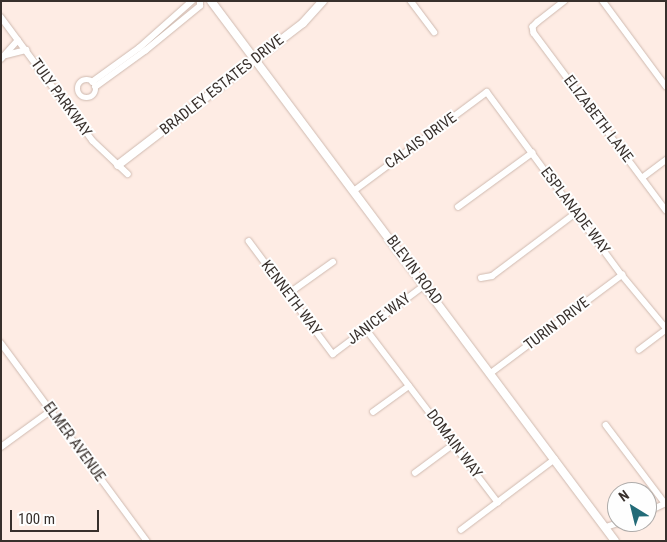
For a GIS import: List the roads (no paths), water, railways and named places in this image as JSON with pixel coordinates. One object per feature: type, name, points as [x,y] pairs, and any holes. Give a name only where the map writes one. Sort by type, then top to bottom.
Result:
[{"type":"street","points":[[94,84],[135,55],[192,1]]},
{"type":"street","points":[[173,20],[200,6],[200,1]]},
{"type":"street","name":"BLEVIN ROAD","points":[[211,1],[254,60],[355,190],[615,541]]},
{"type":"street","name":"BRADLEY ESTATES DRIVE","points":[[118,165],[303,23],[323,1]]},
{"type":"street","points":[[411,1],[434,32]]},
{"type":"street","name":"ELIZABETH LANE","points":[[565,1],[533,27],[666,210]]},
{"type":"street","points":[[603,1],[666,86]]},
{"type":"street","name":"TULY PARKWAY","points":[[1,17],[93,141],[128,174]]},
{"type":"street","points":[[4,57],[18,40]]},
{"type":"street","points":[[4,57],[26,50]]},
{"type":"street","name":"CALAIS DRIVE","points":[[355,190],[487,92]]},
{"type":"street","name":"ESPLANADE WAY","points":[[487,92],[622,275],[666,329]]},
{"type":"street","points":[[458,207],[532,153]]},
{"type":"street","points":[[642,178],[666,160]]},
{"type":"street","points":[[481,278],[492,276],[576,213]]},
{"type":"street","name":"KENNETH WAY","points":[[249,241],[334,354]]},
{"type":"street","points":[[288,294],[332,262]]},
{"type":"street","name":"TURIN DRIVE","points":[[491,373],[622,275]]},
{"type":"street","name":"JANICE WAY","points":[[334,354],[425,285]]},
{"type":"street","points":[[640,350],[666,329]]},
{"type":"street","name":"DOMAIN WAY","points":[[366,330],[498,502]]},
{"type":"street","name":"ELMER AVENUE","points":[[1,343],[147,541]]},
{"type":"street","points":[[373,412],[409,386]]},
{"type":"street","points":[[1,447],[52,410]]},
{"type":"street","points":[[606,424],[666,503]]},
{"type":"street","points":[[415,473],[454,444]]},
{"type":"street","points":[[461,530],[555,459]]}]
